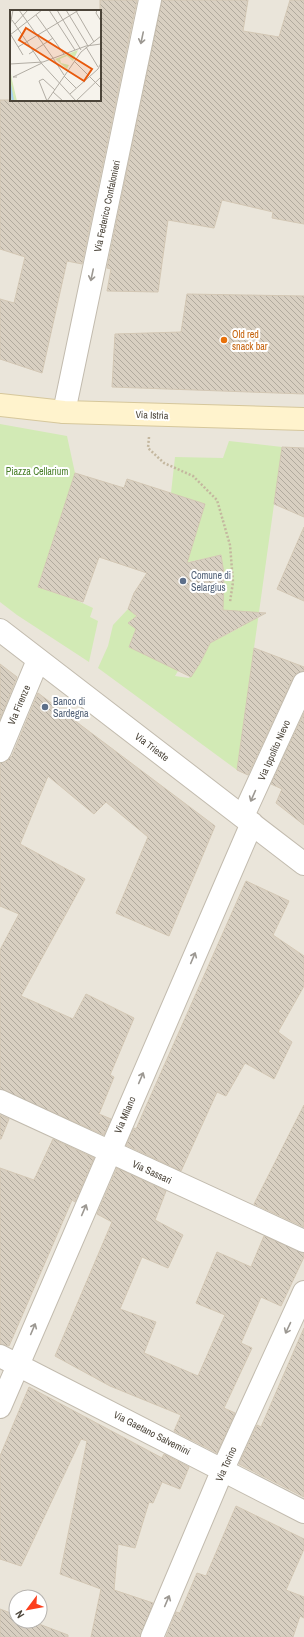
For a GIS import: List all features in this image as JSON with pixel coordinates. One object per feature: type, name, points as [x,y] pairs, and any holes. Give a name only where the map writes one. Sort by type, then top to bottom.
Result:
[{"type":"main road","name":"Via Istria","points":[[0,405],[64,412],[304,419]]},
{"type":"street","name":"Via Federico Confalonieri","points":[[64,412],[150,0]]},
{"type":"street","name":"Via Trieste","points":[[0,630],[304,864]]},
{"type":"street","name":"Via Firenze","points":[[0,751],[38,660]]},
{"type":"street","name":"Via Ippolito Nievo","points":[[247,820],[304,684]]},
{"type":"street","name":"Via Milano","points":[[0,1407],[9,1361],[109,1152],[247,820]]},
{"type":"street","name":"Via Sassari","points":[[0,1101],[304,1241]]},
{"type":"street","name":"Via Torino","points":[[152,1637],[223,1469],[304,1292]]},
{"type":"street","name":"Via Gaetano Salvemini","points":[[9,1361],[223,1469],[304,1512]]},
{"type":"path","points":[[149,415],[148,448],[164,463],[193,476],[217,500],[230,545],[232,582],[230,602]]},
{"type":"shaded area","points":[[0,0],[304,0],[304,1637],[0,1637]]},
{"type":"green space","name":"Piazza Cellarium","points":[[0,424],[67,436],[75,473],[38,587],[76,600],[93,608],[90,617],[98,621],[89,662],[17,615],[0,602]]},
{"type":"green space","points":[[229,441],[282,447],[237,770],[98,668],[108,646],[113,625],[128,609],[137,616],[128,623],[136,629],[129,647],[181,666],[175,676],[189,678],[200,663],[210,643],[243,626],[242,612],[221,610],[224,575],[221,555],[179,564],[205,504],[171,493],[175,457],[223,458]]},
{"type":"building","points":[[100,0],[137,0],[82,264],[67,261],[42,373],[0,359],[0,299],[14,303],[25,257],[0,249],[0,100],[101,101]]},
{"type":"building","points":[[162,0],[248,0],[243,31],[279,37],[290,0],[304,0],[304,224],[272,218],[273,212],[222,200],[214,228],[168,220],[158,292],[107,291],[111,269],[107,268]]},
{"type":"building","points":[[187,294],[304,296],[304,394],[112,387],[115,334],[181,332]]},
{"type":"building","points":[[282,447],[304,448],[304,517],[274,504]]},
{"type":"building","name":"Comune di Selargius","points":[[75,473],[124,488],[127,479],[205,504],[187,563],[221,555],[224,574],[223,610],[266,613],[210,643],[191,677],[129,647],[136,629],[128,623],[137,616],[128,609],[134,593],[147,573],[99,557],[83,602],[38,587]]},
{"type":"building","points":[[304,527],[304,601],[277,589]]},
{"type":"building","points":[[254,648],[304,667],[304,671],[297,673],[293,678],[248,775],[237,770]]},
{"type":"building","points":[[0,664],[17,677],[0,719]]},
{"type":"building","points":[[38,693],[215,826],[169,936],[116,913],[148,837],[106,802],[94,814],[48,776],[20,844],[85,879],[21,996],[73,1019],[86,994],[134,1018],[110,1075],[114,1077],[99,1114],[111,1119],[104,1135],[0,1089],[0,950],[19,914],[0,906],[0,763],[7,761],[12,756]]},
{"type":"building","points":[[304,713],[304,825],[276,803],[282,789],[271,784]]},
{"type":"building","points":[[246,881],[289,901],[273,935],[304,956],[304,986],[278,1032],[292,1042],[274,1079],[245,1063],[226,1096],[217,1092],[181,1171],[126,1145],[134,1128],[136,1129]]},
{"type":"building","points":[[304,1105],[304,1227],[254,1204]]},
{"type":"building","points":[[0,1115],[9,1119],[1,1139],[0,1139]]},
{"type":"building","points":[[53,1139],[94,1158],[75,1202],[72,1200],[9,1346],[0,1344],[0,1168],[34,1180]]},
{"type":"building","points":[[117,1168],[166,1191],[155,1220],[183,1235],[168,1268],[142,1257],[120,1309],[156,1322],[144,1353],[198,1376],[225,1315],[196,1303],[217,1252],[251,1267],[264,1236],[304,1253],[304,1257],[281,1306],[261,1297],[241,1343],[252,1348],[224,1408],[235,1413],[217,1453],[174,1431],[181,1415],[110,1386],[55,1356],[112,1222],[97,1214]]},
{"type":"building","points":[[304,1328],[304,1497],[239,1464],[257,1425],[261,1427]]},
{"type":"building","points":[[29,1387],[162,1458],[164,1454],[189,1467],[180,1489],[162,1482],[153,1503],[149,1502],[135,1548],[118,1544],[114,1590],[153,1603],[140,1637],[91,1637],[101,1589],[60,1574],[87,1441],[81,1439],[21,1566],[0,1559],[0,1456]]},
{"type":"building","points":[[236,1506],[304,1539],[304,1549],[286,1590],[304,1597],[304,1618],[300,1616],[293,1637],[166,1637],[176,1612],[180,1613],[197,1573],[206,1576]]},
{"type":"building","points":[[0,1609],[8,1612],[8,1629],[48,1629],[48,1627],[68,1635],[68,1637],[0,1637]]},
{"type":"place","name":"Old red snack bar","points":[[224,340]]},
{"type":"place","name":"Comune di Selargius","points":[[183,581]]},
{"type":"place","name":"Banco di Sardegna","points":[[45,707]]}]
